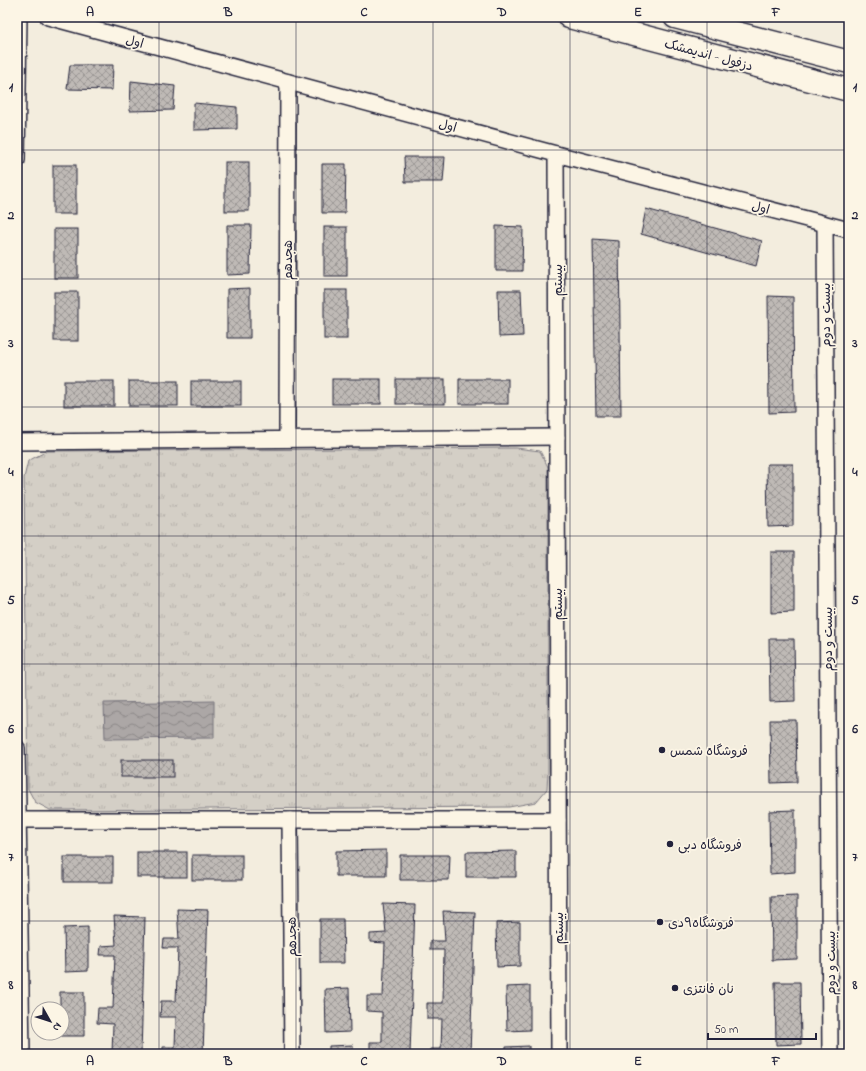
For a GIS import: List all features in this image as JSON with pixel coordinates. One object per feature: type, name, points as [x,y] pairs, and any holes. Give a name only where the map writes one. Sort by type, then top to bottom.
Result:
[{"type":"main road","name":"دزفول - اندیمشک","points":[[569,17],[849,90]]},
{"type":"main road","points":[[675,17],[849,62]]},
{"type":"street","points":[[17,160],[19,17]]},
{"type":"street","name":"اول","points":[[48,17],[556,154],[849,230]]},
{"type":"street","name":"هجدهم","points":[[287,439],[288,82]]},
{"type":"street","name":"بیستم","points":[[556,154],[559,1054]]},
{"type":"street","name":"بیست و دوم","points":[[825,224],[830,1054]]},
{"type":"street","points":[[17,442],[557,437]]},
{"type":"street","points":[[17,748],[22,1054]]},
{"type":"street","points":[[17,820],[558,820]]},
{"type":"street","name":"هجدهم","points":[[290,820],[292,1054]]},
{"type":"green space","points":[[516,448],[540,451],[548,467],[548,771],[547,789],[536,802],[509,807],[50,810],[35,802],[28,789],[24,478],[28,461],[47,451]]},
{"type":"water","points":[[214,701],[214,738],[105,739],[104,703]]},
{"type":"building","points":[[70,65],[113,65],[112,90],[67,89]]},
{"type":"building","points":[[131,81],[175,86],[173,110],[130,111]]},
{"type":"building","points":[[194,103],[237,107],[237,129],[194,130]]},
{"type":"building","points":[[404,157],[445,157],[443,182],[405,182]]},
{"type":"building","points":[[225,162],[249,162],[249,211],[225,211]]},
{"type":"building","points":[[322,164],[346,164],[345,213],[322,213]]},
{"type":"building","points":[[53,165],[76,165],[76,214],[53,214]]},
{"type":"building","points":[[646,209],[762,241],[756,266],[641,234]]},
{"type":"building","points":[[227,225],[251,225],[250,274],[227,275]]},
{"type":"building","points":[[496,226],[523,227],[522,271],[496,271]]},
{"type":"building","points":[[324,227],[347,227],[347,276],[324,276]]},
{"type":"building","points":[[54,229],[78,229],[78,278],[54,278]]},
{"type":"building","points":[[593,239],[619,241],[621,416],[596,416]]},
{"type":"building","points":[[250,288],[250,338],[227,338],[227,289]]},
{"type":"building","points":[[324,290],[347,290],[347,339],[324,339]]},
{"type":"building","points":[[498,290],[521,290],[523,336],[499,337]]},
{"type":"building","points":[[54,292],[78,292],[78,341],[54,341]]},
{"type":"building","points":[[768,296],[793,297],[794,412],[769,413]]},
{"type":"building","points":[[332,379],[381,379],[381,404],[332,404]]},
{"type":"building","points":[[396,379],[445,379],[445,404],[396,404]]},
{"type":"building","points":[[459,379],[508,379],[508,404],[459,404]]},
{"type":"building","points":[[64,381],[114,381],[114,406],[64,406]]},
{"type":"building","points":[[129,381],[178,381],[178,406],[129,406]]},
{"type":"building","points":[[191,381],[241,381],[241,406],[191,406]]},
{"type":"building","points":[[767,464],[793,464],[793,526],[768,527]]},
{"type":"building","points":[[771,552],[794,552],[794,612],[771,613]]},
{"type":"building","points":[[769,639],[794,639],[795,701],[770,702]]},
{"type":"building","points":[[770,720],[796,720],[797,782],[771,783]]},
{"type":"building","points":[[121,760],[173,760],[173,777],[121,777]]},
{"type":"building","points":[[795,810],[795,872],[770,874],[769,811]]},
{"type":"building","points":[[386,850],[386,876],[336,876],[336,851]]},
{"type":"building","points":[[516,851],[516,877],[466,877],[466,852]]},
{"type":"building","points":[[137,852],[187,852],[187,877],[137,877]]},
{"type":"building","points":[[192,855],[242,855],[242,880],[192,880]]},
{"type":"building","points":[[400,855],[450,855],[449,880],[400,880]]},
{"type":"building","points":[[64,857],[113,857],[113,882],[64,882]]},
{"type":"building","points":[[797,896],[797,959],[772,960],[771,897]]},
{"type":"building","points":[[383,904],[415,905],[410,1054],[370,1054],[370,1042],[382,1042],[382,1012],[367,1011],[367,996],[383,996],[385,943],[370,942],[370,934],[386,933]]},
{"type":"building","points":[[177,909],[208,910],[203,1054],[163,1054],[163,1047],[175,1047],[176,1017],[160,1017],[161,1001],[176,1001],[178,948],[163,948],[164,939],[179,939]]},
{"type":"building","points":[[443,911],[475,912],[470,1054],[429,1054],[430,1049],[441,1049],[442,1019],[427,1019],[427,1003],[443,1003],[444,950],[430,950],[430,941],[445,941]]},
{"type":"building","points":[[114,916],[145,917],[141,1054],[112,1054],[113,1024],[97,1023],[98,1008],[113,1008],[115,955],[100,955],[101,946],[116,945]]},
{"type":"building","points":[[320,919],[343,919],[344,963],[320,963]]},
{"type":"building","points":[[520,922],[520,966],[497,967],[496,923]]},
{"type":"building","points":[[88,927],[88,971],[65,972],[64,928]]},
{"type":"building","points":[[775,982],[800,982],[801,1044],[776,1045]]},
{"type":"building","points":[[530,986],[530,1030],[507,1031],[506,987]]},
{"type":"building","points":[[349,988],[350,1032],[326,1033],[325,989]]},
{"type":"building","points":[[60,992],[84,992],[84,1036],[70,1036],[70,1001],[60,1001]]},
{"type":"building","points":[[353,1045],[353,1054],[329,1054],[329,1046]]},
{"type":"building","points":[[529,1046],[529,1054],[506,1054],[506,1047]]},
{"type":"place","name":"فروشگاه شمس","points":[[662,750]]},
{"type":"place","name":"فروشگاه دبی","points":[[670,844]]},
{"type":"place","name":"فروشگاه۹دی","points":[[660,922]]},
{"type":"place","name":"نان فانتزی","points":[[675,988]]}]
